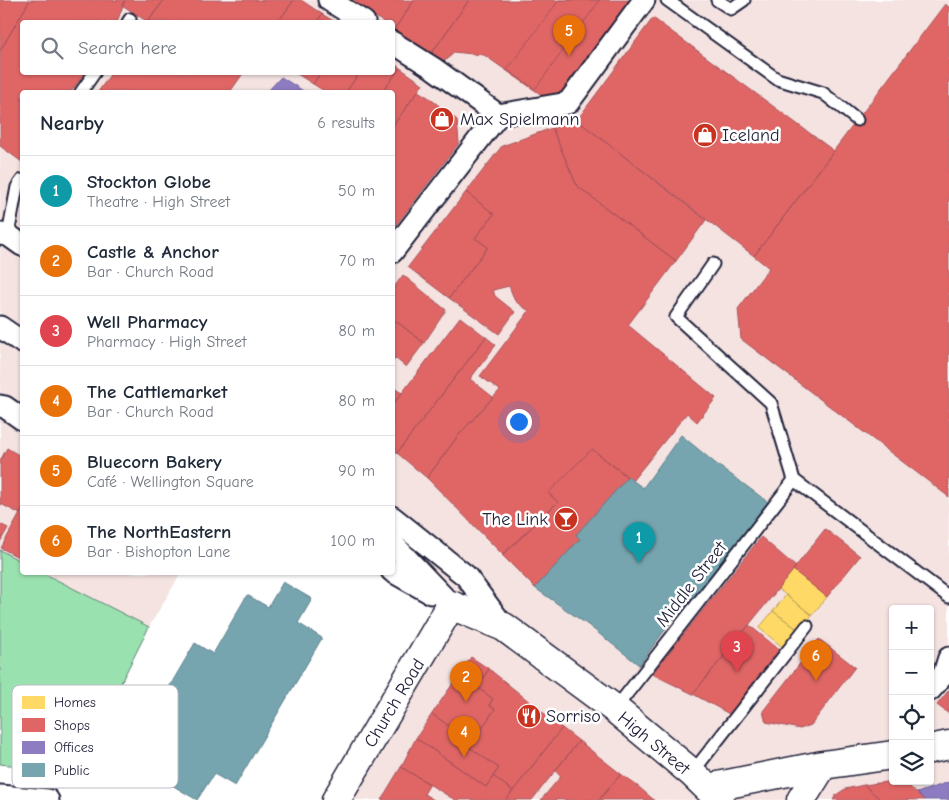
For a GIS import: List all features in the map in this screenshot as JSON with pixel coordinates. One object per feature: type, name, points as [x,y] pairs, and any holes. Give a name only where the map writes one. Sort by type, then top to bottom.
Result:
[{"type":"street","points":[[329,0],[361,20]]},
{"type":"street","points":[[395,248],[498,115],[568,103],[644,0]]},
{"type":"street","points":[[395,44],[433,68],[498,115]]},
{"type":"street","points":[[0,326],[20,341]]},
{"type":"street","points":[[0,406],[20,418]]},
{"type":"street","name":"High Street","points":[[395,518],[466,576],[504,627]]},
{"type":"street","name":"High Street","points":[[395,546],[451,604]]},
{"type":"street","name":"High Street","points":[[395,573],[451,604],[504,627],[615,710],[706,787]]},
{"type":"street","name":"Church Road","points":[[336,800],[451,604]]},
{"type":"street","points":[[934,685],[944,674],[949,658]]},
{"type":"street","points":[[934,748],[949,745]]},
{"type":"street","points":[[706,787],[823,765],[889,756]]},
{"type":"street","points":[[801,800],[823,765]]},
{"type":"street","points":[[0,796],[48,800]]},
{"type":"lane","points":[[668,0],[777,79],[823,93],[857,120]]},
{"type":"lane","points":[[717,0],[730,9],[744,0]]},
{"type":"lane","points":[[82,90],[93,75]]},
{"type":"lane","points":[[10,238],[17,188],[20,183]]},
{"type":"lane","points":[[713,264],[676,317],[771,403],[794,480],[949,597]]},
{"type":"lane","name":"Middle Street","points":[[615,710],[794,480]]},
{"type":"lane","points":[[706,787],[808,626]]},
{"type":"shaded area","points":[[0,0],[949,0],[949,800],[336,800],[458,608],[395,572],[395,90],[20,90],[20,561],[0,550]]},
{"type":"shaded area","points":[[47,575],[180,575],[149,627]]},
{"type":"green space","points":[[0,550],[20,561],[20,575],[47,575],[149,627],[120,685],[12,685],[12,765],[0,764]]},
{"type":"building: Homes","points":[[793,570],[827,597],[812,615],[778,589]]},
{"type":"building: Homes","points":[[786,595],[812,615],[800,631],[773,611]]},
{"type":"building: Homes","points":[[773,611],[800,631],[785,649],[759,628]]},
{"type":"building: Shops","points":[[0,0],[30,0],[0,51]]},
{"type":"building: Shops","points":[[30,0],[125,0],[118,20],[20,20],[20,75],[83,75],[72,90],[20,90],[20,161],[0,146],[0,51]]},
{"type":"building: Shops","points":[[125,0],[164,0],[149,20],[145,20],[122,5]]},
{"type":"building: Shops","points":[[164,0],[294,0],[279,20],[149,20]]},
{"type":"building: Shops","points":[[294,0],[301,0],[322,14],[318,20],[279,20]]},
{"type":"building: Shops","points":[[350,0],[414,0],[395,28],[395,20],[380,20]]},
{"type":"building: Shops","points":[[414,0],[469,0],[431,54],[395,31]]},
{"type":"building: Shops","points":[[469,0],[636,0],[572,89],[546,98],[484,55],[453,52],[448,59],[442,61],[431,54]]},
{"type":"building: Shops","points":[[559,0],[600,0],[535,89],[507,70]]},
{"type":"building: Shops","points":[[945,4],[949,7],[949,497],[741,339],[738,309],[769,268],[754,256]]},
{"type":"building: Shops","points":[[322,14],[332,20],[318,20]]},
{"type":"building: Shops","name":"Iceland","points":[[653,18],[834,151],[754,256],[577,120]]},
{"type":"building: Shops","points":[[395,64],[400,68],[395,75]]},
{"type":"building: Shops","points":[[400,68],[423,84],[395,123],[395,90],[384,90]]},
{"type":"building: Shops","points":[[110,75],[242,75],[231,90],[99,90]]},
{"type":"building: Shops","points":[[299,75],[319,75],[313,84]]},
{"type":"building: Shops","points":[[319,75],[358,75],[347,90],[323,90],[313,84]]},
{"type":"building: Shops","points":[[358,75],[395,75],[384,90],[347,90]]},
{"type":"building: Shops","points":[[418,91],[457,120],[459,143],[395,226],[395,123]]},
{"type":"building: Shops","points":[[577,120],[706,220],[676,261],[577,186],[552,128]]},
{"type":"building: Shops","points":[[552,128],[577,186],[676,261],[628,325],[716,398],[697,422],[687,413],[632,481],[592,449],[548,493],[558,502],[503,555],[427,478],[457,437],[500,390],[480,376],[529,311],[515,301],[509,286],[493,290],[495,296],[515,312],[499,334],[449,298],[488,247],[475,238],[494,214],[466,192],[502,146]]},
{"type":"building: Shops","points":[[466,192],[494,214],[475,238],[488,247],[449,298],[408,267]]},
{"type":"building: Shops","points":[[403,275],[446,310],[424,343],[395,320],[395,286]]},
{"type":"building: Shops","points":[[460,317],[486,337],[397,453],[395,452],[395,402]]},
{"type":"building: Shops","points":[[395,320],[424,343],[406,367],[395,358]]},
{"type":"building: Shops","points":[[486,337],[496,345],[470,379],[493,397],[457,437],[427,478],[397,453]]},
{"type":"building: Shops","points":[[395,389],[402,393],[395,402]]},
{"type":"building: Shops","points":[[7,448],[20,456],[20,514],[1,504],[0,506],[0,461]]},
{"type":"building: Shops","name":"The Link","points":[[592,449],[628,477],[576,535],[580,539],[535,588],[502,555],[558,502],[548,493]]},
{"type":"building: Shops","points":[[20,514],[20,558],[1,548]]},
{"type":"building: Shops","points":[[0,524],[8,528],[0,542]]},
{"type":"building: Shops","points":[[825,529],[860,556],[827,597],[793,570]]},
{"type":"building: Shops","points":[[761,537],[796,567],[693,694],[652,674]]},
{"type":"building: Shops","points":[[749,625],[781,651],[731,715],[693,694]]},
{"type":"building: Shops","points":[[819,639],[855,667],[811,725],[800,729],[766,722],[763,711]]},
{"type":"building: Shops","points":[[471,657],[489,669],[477,687],[493,699],[489,705],[495,709],[472,742],[432,714]]},
{"type":"building: Shops","points":[[489,669],[562,728],[513,791],[493,776],[499,768],[469,747],[495,709],[489,705],[493,699],[477,687]]},
{"type":"building: Shops","points":[[949,690],[949,714],[937,705]]},
{"type":"building: Shops","points":[[432,714],[472,742],[469,747],[499,768],[486,787],[416,738]]},
{"type":"building: Shops","points":[[562,728],[579,741],[532,800],[506,800]]},
{"type":"building: Shops","points":[[416,738],[486,787],[493,776],[513,791],[506,800],[455,800],[401,767]]},
{"type":"building: Shops","points":[[579,741],[621,774],[599,800],[541,800],[561,776],[555,771]]},
{"type":"building: Shops","points":[[401,767],[430,784],[424,794],[434,800],[381,800]]},
{"type":"building: Shops","points":[[621,774],[640,788],[654,800],[599,800]]},
{"type":"building: Shops","points":[[889,782],[889,785],[908,785],[925,800],[881,800],[864,785]]},
{"type":"building: Shops","points":[[864,785],[881,800],[833,800],[836,795],[845,789]]},
{"type":"building: Offices","points":[[281,77],[302,90],[269,90]]},
{"type":"building: Offices","points":[[949,782],[949,800],[925,800],[917,793]]},
{"type":"building: Public","points":[[681,435],[768,502],[683,613],[679,611],[639,665],[588,625],[535,588],[580,539],[576,535],[628,477],[643,488]]},
{"type":"building: Public","points":[[283,582],[312,599],[298,623],[322,638],[235,786],[214,774],[197,800],[177,788],[178,685],[170,685],[195,643],[213,654],[247,595],[268,607]]},
{"type":"place","name":"Bluecorn Bakery","points":[[569,56]]},
{"type":"place","name":"Max Spielmann","points":[[442,119]]},
{"type":"place","name":"Iceland","points":[[705,135]]},
{"type":"place","name":"The Link","points":[[566,519]]},
{"type":"place","name":"Stockton Globe","points":[[639,563]]},
{"type":"place","name":"Well Pharmacy","points":[[737,672]]},
{"type":"place","name":"The NorthEastern","points":[[816,681]]},
{"type":"place","name":"Castle & Anchor","points":[[466,702]]},
{"type":"place","name":"Sorriso","points":[[529,716]]},
{"type":"place","name":"The Cattlemarket","points":[[464,757]]}]
